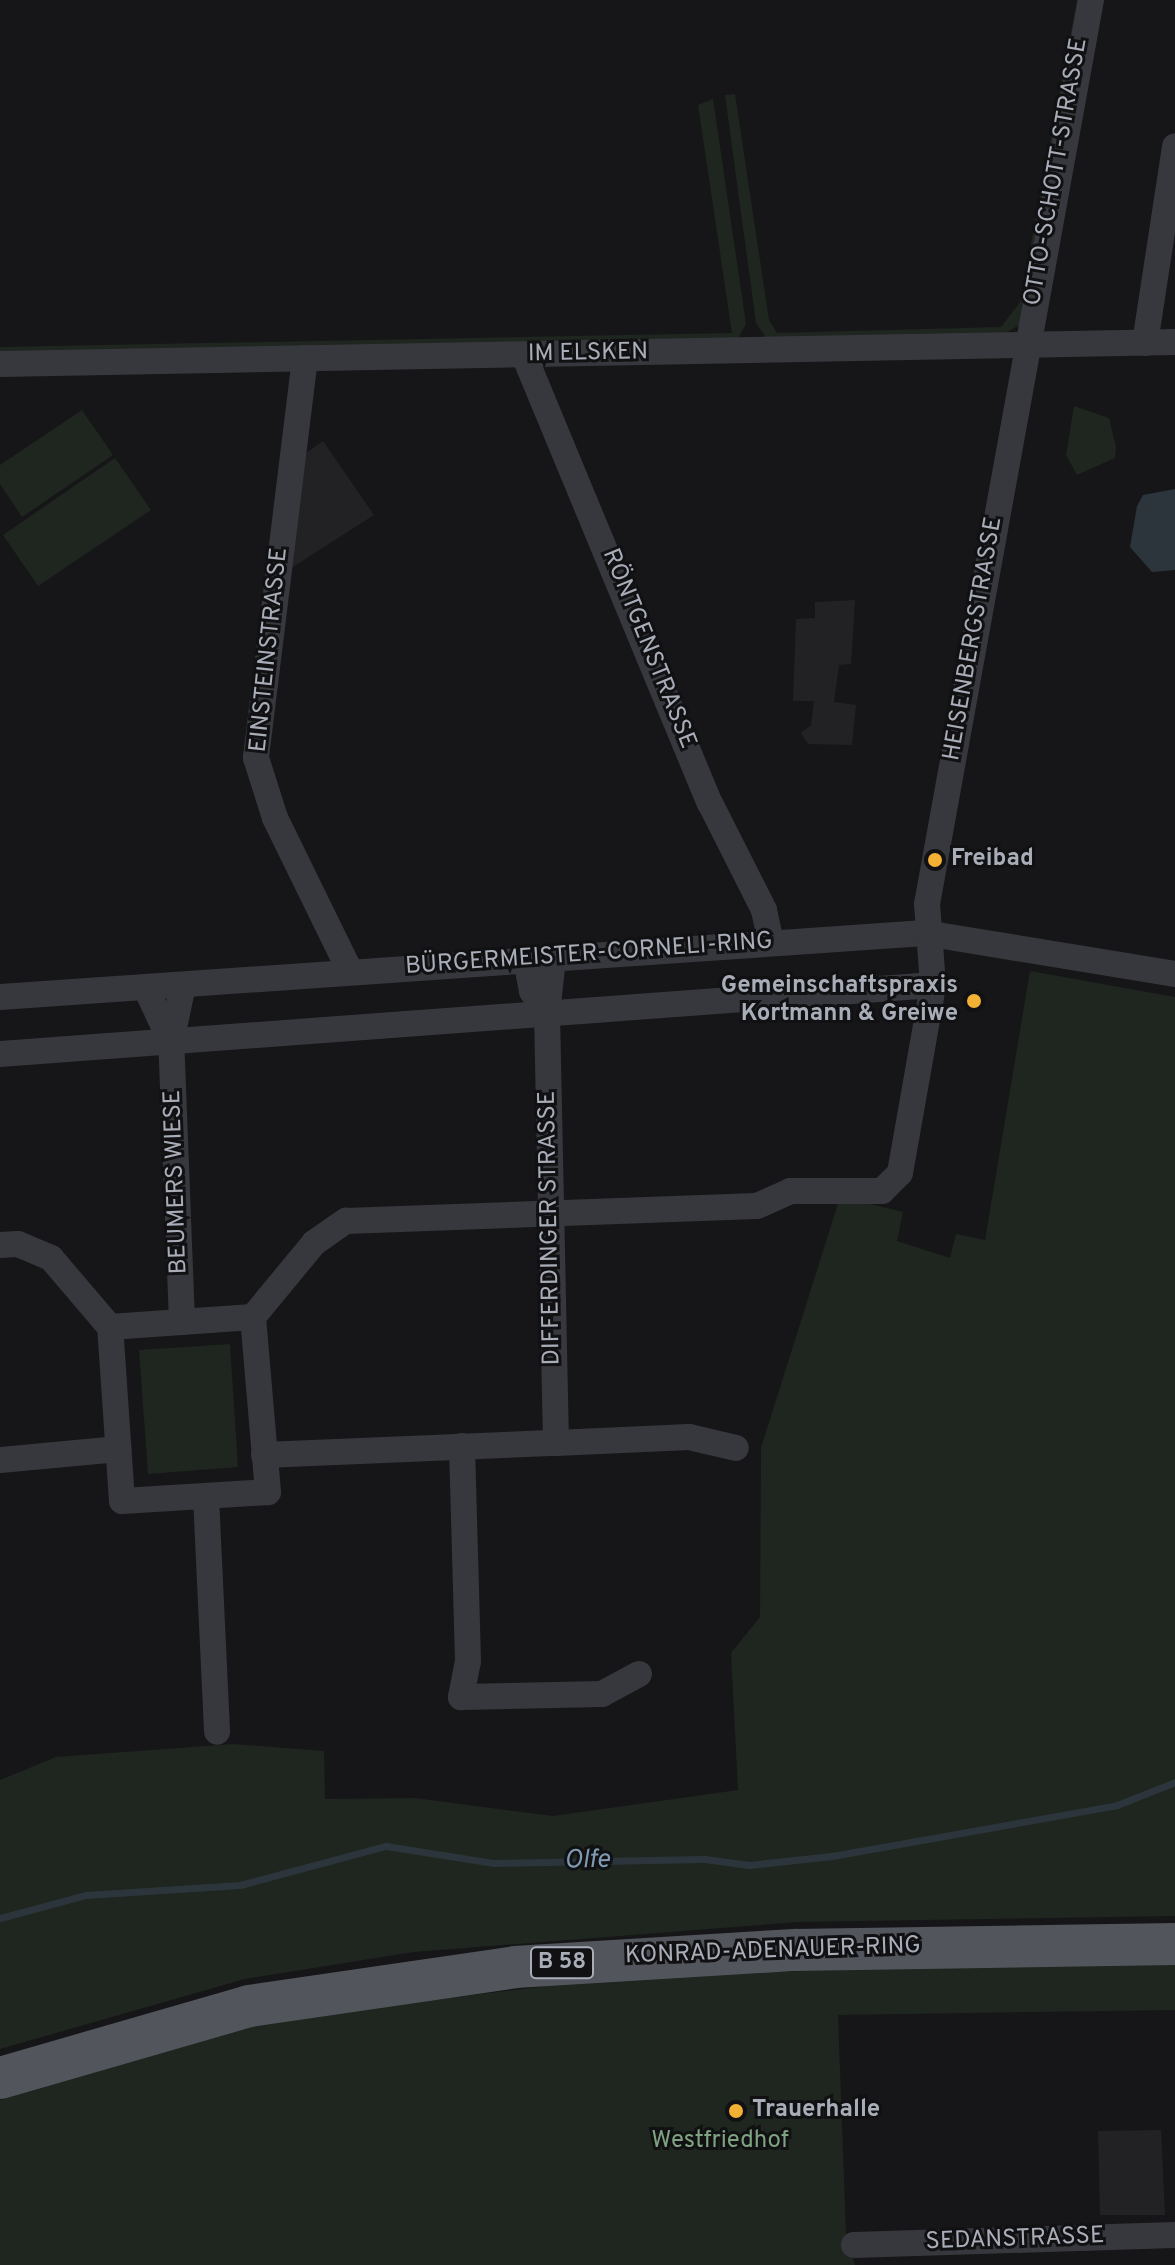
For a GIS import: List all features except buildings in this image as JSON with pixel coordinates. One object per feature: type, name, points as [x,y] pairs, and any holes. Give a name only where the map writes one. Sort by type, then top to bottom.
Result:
[{"type":"main road","name":"KONRAD-ADENAUER-RING","points":[[0,2078],[249,2006],[515,1967],[853,1948],[1175,1944]]},
{"type":"street","name":"OTTO-SCHOTT-STRASSE","points":[[1026,345],[1091,0]]},
{"type":"street","points":[[1145,343],[1175,146]]},
{"type":"street","name":"IM ELSKEN","points":[[0,364],[1175,342]]},
{"type":"street","name":"HEISENBERGSTRASSE","points":[[933,985],[925,933],[1026,345]]},
{"type":"street","name":"RÖNTGENSTRASSE","points":[[524,355],[710,803],[764,910],[771,943]]},
{"type":"street","name":"EINSTEINSTRASSE","points":[[305,358],[256,758],[275,818],[350,971]]},
{"type":"street","name":"BÜRGERMEISTER-CORNELI-RING","points":[[0,997],[925,933],[1175,974]]},
{"type":"street","points":[[0,1245],[18,1244],[51,1258],[110,1327],[122,1501],[268,1492],[253,1317],[314,1243],[346,1221],[549,1211],[757,1206],[790,1191],[882,1191],[900,1173],[933,985],[963,939]]},
{"type":"street","name":"DIFFERDINGER STRASSE","points":[[553,958],[547,1014],[556,1443]]},
{"type":"street","name":"DIFFERDINGER STRASSE","points":[[526,960],[532,991],[547,1014]]},
{"type":"street","name":"BEUMERS WIESE","points":[[182,1322],[171,1042],[183,985]]},
{"type":"street","points":[[0,1054],[933,985]]},
{"type":"street","name":"BEUMERS WIESE","points":[[146,988],[171,1042]]},
{"type":"street","points":[[110,1327],[253,1317]]},
{"type":"street","points":[[264,1455],[689,1437],[736,1448]]},
{"type":"street","points":[[462,1446],[468,1661],[461,1697],[602,1694],[639,1674]]},
{"type":"street","points":[[0,1460],[118,1449]]},
{"type":"street","points":[[206,1497],[217,1732]]},
{"type":"street","name":"SEDANSTRASSE","points":[[854,2245],[1019,2253],[1175,2235]]},
{"type":"shaded area","points":[[323,441],[374,515],[288,570],[302,456]]},
{"type":"shaded area","points":[[1175,489],[1175,570],[1152,572],[1130,547],[1137,506],[1143,495]]},
{"type":"shaded area","points":[[855,600],[851,664],[839,665],[834,702],[856,705],[852,745],[808,744],[801,733],[811,725],[814,701],[793,701],[796,619],[815,618],[815,602]]},
{"type":"shaded area","points":[[1161,2130],[1165,2215],[1100,2215],[1098,2131]]},
{"type":"green space","points":[[1077,0],[1083,0],[1021,324],[1002,335],[767,339],[756,323],[725,95],[735,94],[769,320],[777,333],[1001,327],[1020,302]]},
{"type":"green space","points":[[713,99],[746,324],[738,339],[0,354],[0,347],[732,333],[698,105]]},
{"type":"green space","points":[[1074,406],[1109,418],[1116,447],[1115,458],[1077,475],[1066,455]]},
{"type":"green space","points":[[82,410],[113,455],[22,517],[0,484],[0,465]]},
{"type":"green space","points":[[115,458],[151,510],[38,586],[3,535]]},
{"type":"green space","points":[[1030,971],[1175,997],[1175,1916],[798,1922],[414,1952],[245,1979],[0,2049],[0,1780],[56,1757],[233,1744],[324,1751],[325,1799],[415,1798],[553,1816],[738,1790],[731,1653],[760,1617],[761,1448],[840,1197],[903,1212],[897,1241],[950,1258],[956,1234],[985,1240]]},
{"type":"green space","points":[[230,1344],[238,1467],[148,1474],[139,1350]]},
{"type":"green space","name":"Westfriedhof","points":[[1175,1962],[1175,2010],[838,2015],[846,2234],[855,2265],[0,2265],[0,2100],[246,2023],[637,1975]]},
{"type":"waterway","name":"Olfe","points":[[0,1918],[86,1895],[240,1885],[386,1846],[493,1863],[705,1859],[749,1865],[832,1856],[1117,1805],[1175,1782]]},
{"type":"place","name":"Freibad","points":[[935,860]]},
{"type":"place","name":"Gemeinschaftspraxis Kortmann & Greiwe","points":[[974,1001]]},
{"type":"place","name":"Trauerhalle","points":[[736,2111]]}]
